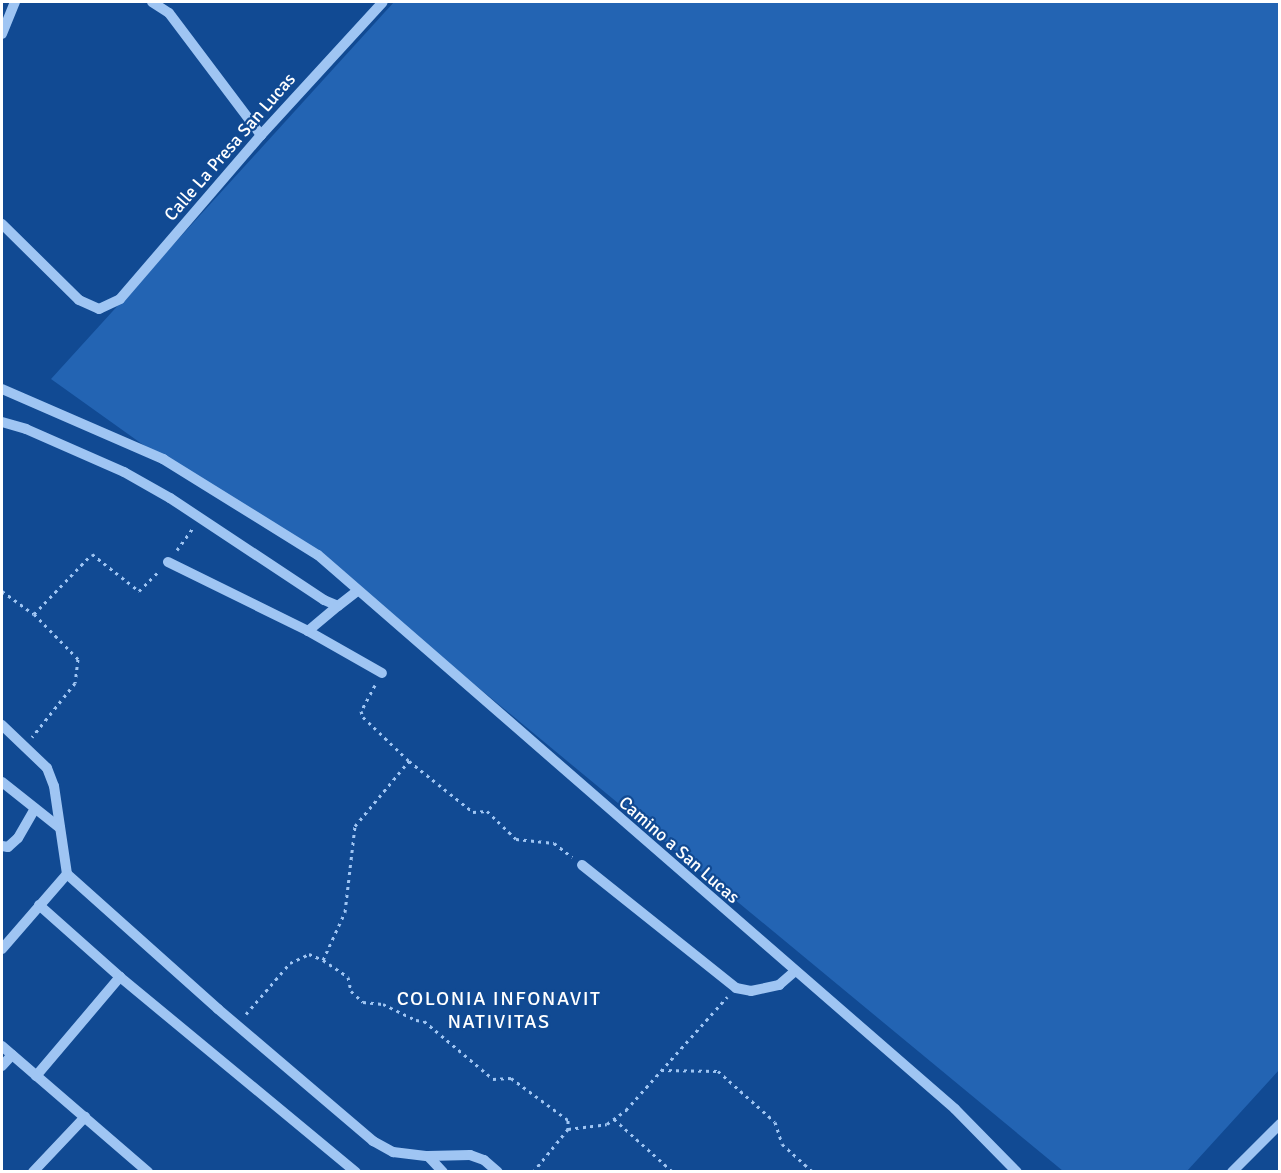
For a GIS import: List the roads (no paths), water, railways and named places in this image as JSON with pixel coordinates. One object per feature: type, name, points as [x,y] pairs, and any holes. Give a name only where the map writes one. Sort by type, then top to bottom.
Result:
[{"type":"street","points":[[152,2],[169,13],[261,135]]},
{"type":"street","name":"Calle La Presa San Lucas","points":[[2,224],[79,300],[99,309],[120,299],[261,135],[383,2]]},
{"type":"street","points":[[2,21],[14,5]]},
{"type":"street","points":[[2,34],[14,5]]},
{"type":"street","name":"Camino a San Lucas","points":[[2,389],[163,459],[318,555],[955,1109],[1017,1172]]},
{"type":"street","points":[[2,422],[27,429],[124,472],[170,498],[324,600],[338,606]]},
{"type":"street","points":[[168,562],[308,631],[382,673]]},
{"type":"street","points":[[308,631],[357,591]]},
{"type":"street","points":[[2,725],[47,768],[54,786],[67,874],[237,1025],[373,1141],[393,1152],[428,1156],[470,1155],[484,1160],[498,1172]]},
{"type":"street","points":[[2,782],[60,828]]},
{"type":"street","points":[[2,846],[8,847],[18,838],[35,809]]},
{"type":"street","points":[[582,865],[736,988],[750,991],[779,985],[795,971]]},
{"type":"street","points":[[2,949],[67,874]]},
{"type":"street","points":[[39,905],[120,977],[356,1172]]},
{"type":"street","points":[[36,1076],[120,977]]},
{"type":"street","points":[[2,1046],[148,1172]]},
{"type":"street","points":[[2,1066],[12,1055]]},
{"type":"street","points":[[33,1172],[85,1117]]},
{"type":"street","points":[[1232,1172],[1280,1124]]},
{"type":"street","points":[[428,1156],[443,1172]]},
{"type":"district","name":"COLONIA INFONAVIT NATIVITAS","points":[[499,1010]]}]
